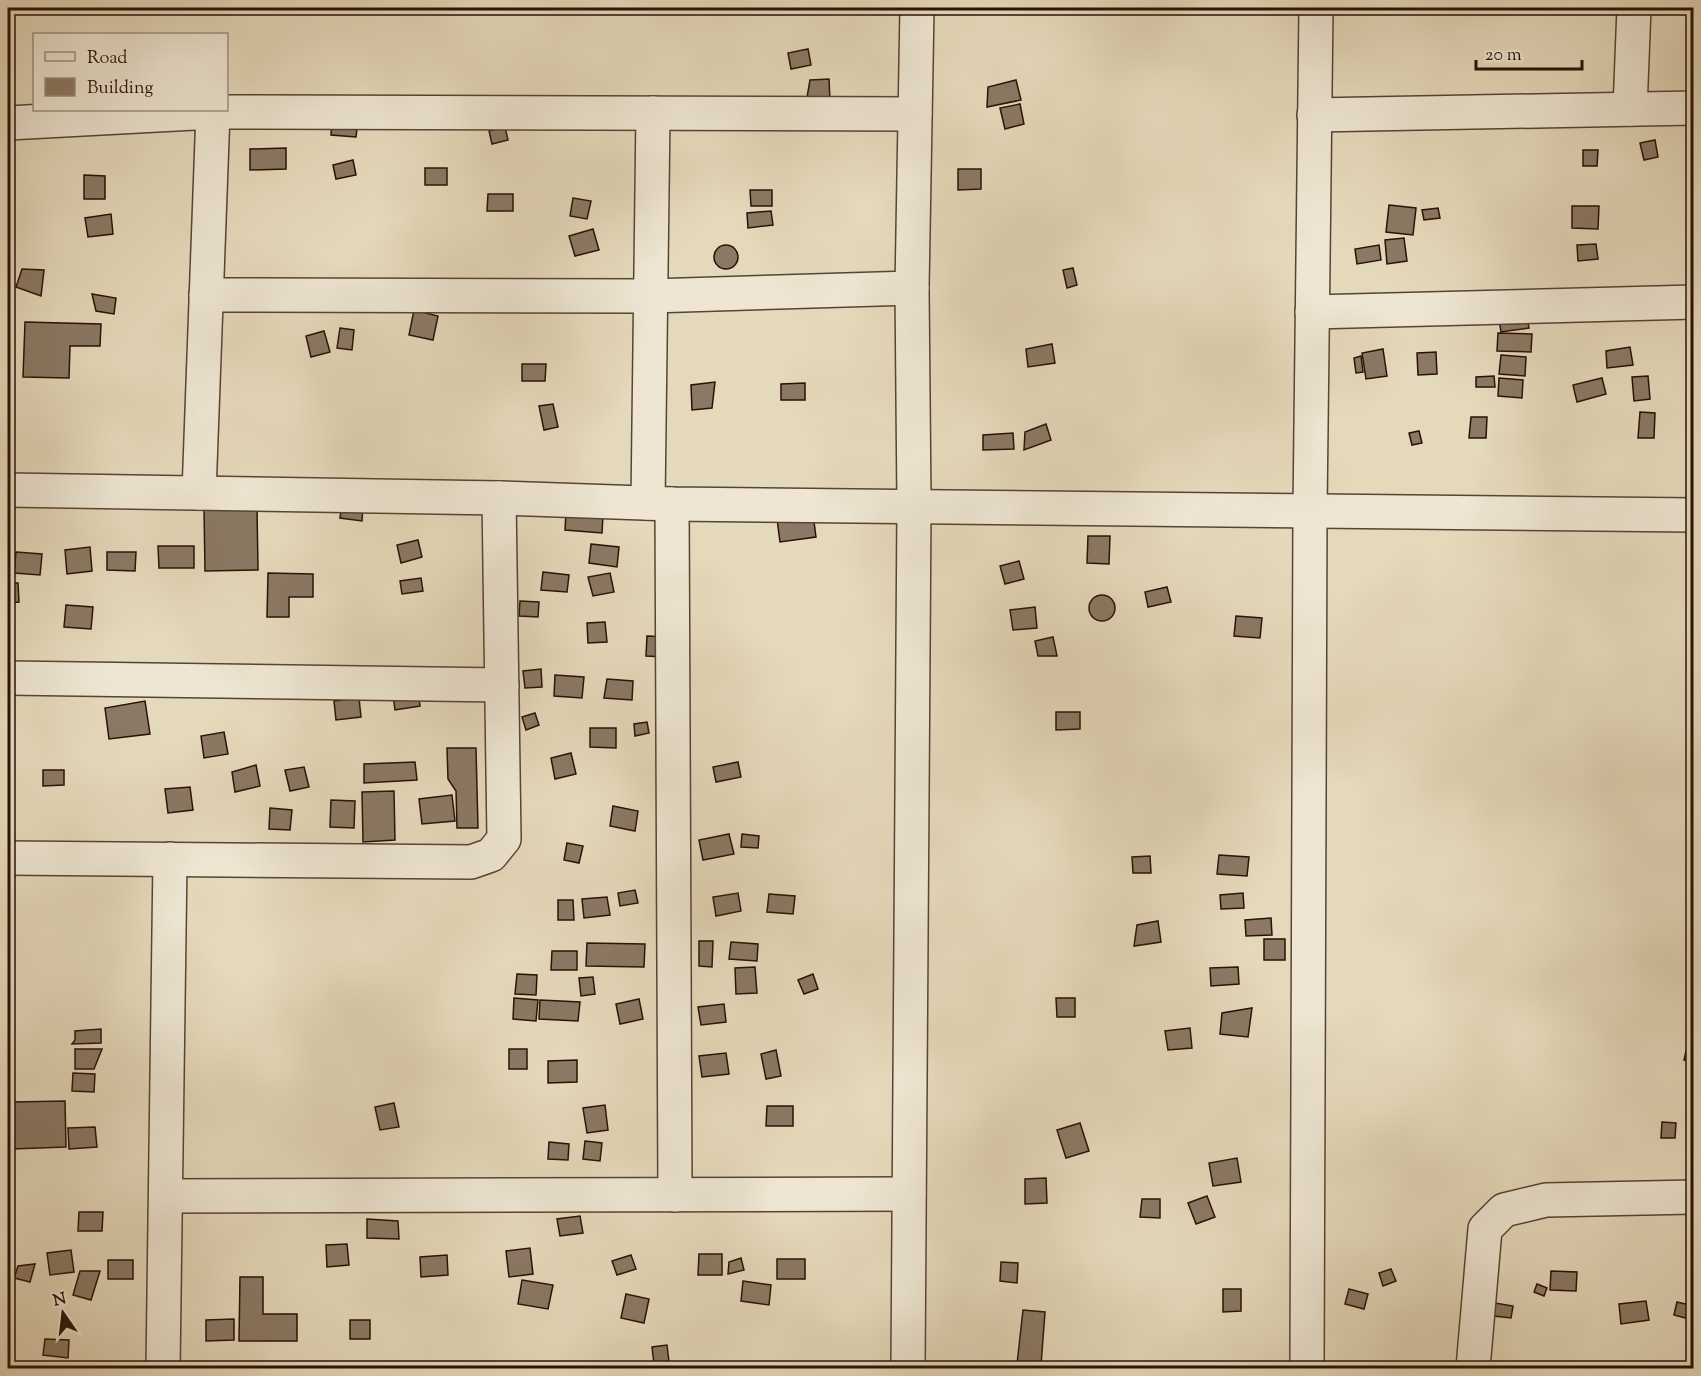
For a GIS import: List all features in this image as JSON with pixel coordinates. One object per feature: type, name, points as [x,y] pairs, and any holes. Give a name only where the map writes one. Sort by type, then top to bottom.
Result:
[{"type":"street","points":[[908,1368],[914,505],[912,288],[917,8]]},
{"type":"street","points":[[1308,1368],[1310,510],[1316,8]]},
{"type":"street","points":[[1630,110],[1634,8]]},
{"type":"street","points":[[1314,115],[1694,108]]},
{"type":"street","points":[[8,123],[213,112],[915,114]]},
{"type":"street","points":[[199,493],[213,112]]},
{"type":"street","points":[[653,113],[651,296],[660,503],[675,1195]]},
{"type":"street","points":[[206,295],[651,296],[912,288]]},
{"type":"street","points":[[1312,312],[1694,302]]},
{"type":"street","points":[[8,490],[660,503],[1694,515]]},
{"type":"street","points":[[8,858],[471,862],[491,855],[504,839],[499,498]]},
{"type":"street","points":[[8,678],[502,685]]},
{"type":"street","points":[[163,1368],[170,860]]},
{"type":"street","points":[[166,1196],[909,1194]]},
{"type":"street","points":[[1473,1368],[1485,1228],[1504,1210],[1546,1200],[1694,1197]]},
{"type":"building","points":[[799,8],[817,8],[808,11]]},
{"type":"building","points":[[808,49],[811,65],[791,69],[788,53]]},
{"type":"building","points":[[829,79],[830,100],[806,103],[810,80]]},
{"type":"building","points":[[1016,80],[1021,100],[987,107],[988,87]]},
{"type":"building","points":[[1020,104],[1024,124],[1005,129],[1000,108]]},
{"type":"building","points":[[332,117],[358,121],[356,137],[331,135]]},
{"type":"building","points":[[505,127],[508,140],[492,144],[489,131]]},
{"type":"building","points":[[1655,140],[1658,157],[1644,160],[1640,143]]},
{"type":"building","points":[[286,148],[286,169],[250,170],[250,149]]},
{"type":"building","points":[[1583,150],[1598,150],[1597,166],[1583,166]]},
{"type":"building","points":[[353,160],[356,175],[336,179],[333,165]]},
{"type":"building","points":[[425,168],[447,168],[447,185],[425,185]]},
{"type":"building","points":[[958,169],[981,169],[981,189],[958,190]]},
{"type":"building","points":[[84,175],[105,176],[105,199],[84,199]]},
{"type":"building","points":[[750,190],[772,190],[772,206],[751,206]]},
{"type":"building","points":[[488,194],[513,194],[513,211],[487,211]]},
{"type":"building","points":[[573,198],[591,201],[587,219],[570,216]]},
{"type":"building","points":[[1389,205],[1416,208],[1413,235],[1386,232]]},
{"type":"building","points":[[1572,206],[1599,206],[1598,229],[1572,228]]},
{"type":"building","points":[[1438,208],[1440,218],[1424,220],[1422,210]]},
{"type":"building","points":[[771,211],[773,225],[748,228],[747,213]]},
{"type":"building","points":[[111,214],[113,234],[88,237],[85,218]]},
{"type":"building","points":[[593,229],[599,250],[575,256],[569,236]]},
{"type":"building","points":[[1404,238],[1407,261],[1387,264],[1385,240]]},
{"type":"building","points":[[1596,244],[1598,259],[1578,261],[1577,245]]},
{"type":"building","points":[[726,245],[735,248],[738,257],[735,266],[726,269],[717,266],[714,257],[717,248]]},
{"type":"building","points":[[1379,245],[1381,260],[1357,264],[1355,249]]},
{"type":"building","points":[[1073,268],[1077,285],[1067,288],[1063,270]]},
{"type":"building","points":[[22,269],[44,270],[41,296],[16,287]]},
{"type":"building","points":[[92,294],[116,298],[114,314],[96,311]]},
{"type":"building","points":[[414,310],[438,316],[433,340],[409,335]]},
{"type":"building","points":[[1526,310],[1529,328],[1501,332],[1498,313]]},
{"type":"building","points":[[25,322],[101,324],[100,346],[70,346],[69,378],[23,377]]},
{"type":"building","points":[[340,328],[354,330],[352,350],[337,348]]},
{"type":"building","points":[[324,331],[330,352],[311,357],[306,336]]},
{"type":"building","points":[[1498,333],[1532,334],[1531,352],[1497,351]]},
{"type":"building","points":[[1052,344],[1055,363],[1028,367],[1026,349]]},
{"type":"building","points":[[1630,347],[1633,365],[1607,368],[1606,351]]},
{"type":"building","points":[[1383,349],[1387,376],[1366,379],[1362,353]]},
{"type":"building","points":[[1436,352],[1437,374],[1418,375],[1417,353]]},
{"type":"building","points":[[1501,355],[1526,357],[1525,376],[1499,374]]},
{"type":"building","points":[[1361,356],[1363,372],[1356,373],[1354,358]]},
{"type":"building","points":[[522,364],[546,364],[545,381],[522,381]]},
{"type":"building","points":[[1494,376],[1495,387],[1476,387],[1476,377]]},
{"type":"building","points":[[1648,376],[1650,399],[1634,401],[1632,377]]},
{"type":"building","points":[[1499,378],[1523,380],[1522,398],[1498,396]]},
{"type":"building","points":[[1602,378],[1606,394],[1577,402],[1573,385]]},
{"type":"building","points":[[715,382],[712,408],[692,410],[691,385]]},
{"type":"building","points":[[805,383],[805,400],[781,400],[781,384]]},
{"type":"building","points":[[553,404],[558,427],[544,430],[539,406]]},
{"type":"building","points":[[1640,412],[1655,413],[1654,438],[1638,438]]},
{"type":"building","points":[[1471,417],[1487,417],[1486,438],[1469,438]]},
{"type":"building","points":[[1046,424],[1051,440],[1024,450],[1025,432]]},
{"type":"building","points":[[1419,431],[1422,443],[1412,445],[1409,433]]},
{"type":"building","points":[[1013,433],[1014,449],[983,450],[983,435]]},
{"type":"building","points":[[342,503],[363,504],[362,521],[340,518]]},
{"type":"building","points":[[257,508],[258,570],[205,571],[204,509]]},
{"type":"building","points":[[566,512],[603,515],[602,533],[565,530]]},
{"type":"building","points":[[813,514],[816,537],[780,542],[777,519]]},
{"type":"building","points":[[1088,536],[1110,536],[1109,564],[1087,563]]},
{"type":"building","points":[[418,540],[422,557],[401,563],[397,545]]},
{"type":"building","points":[[591,544],[619,547],[617,567],[589,563]]},
{"type":"building","points":[[158,546],[194,546],[194,568],[159,568]]},
{"type":"building","points":[[90,547],[92,571],[67,574],[65,550]]},
{"type":"building","points":[[16,552],[42,554],[40,575],[14,573]]},
{"type":"building","points":[[107,552],[136,552],[135,571],[107,570]]},
{"type":"building","points":[[1019,561],[1024,579],[1005,584],[1000,566]]},
{"type":"building","points":[[543,572],[569,575],[567,592],[541,590]]},
{"type":"building","points":[[268,573],[313,574],[313,597],[289,597],[289,617],[267,617]]},
{"type":"building","points":[[610,573],[614,592],[593,596],[588,577]]},
{"type":"building","points":[[421,578],[423,591],[402,594],[400,581]]},
{"type":"building","points":[[8,583],[18,583],[19,602],[8,603]]},
{"type":"building","points":[[1167,587],[1171,602],[1148,607],[1145,592]]},
{"type":"building","points":[[1102,595],[1111,599],[1115,608],[1111,617],[1102,621],[1093,617],[1089,608],[1093,599]]},
{"type":"building","points":[[520,601],[539,602],[538,617],[519,616]]},
{"type":"building","points":[[66,605],[93,607],[91,629],[64,627]]},
{"type":"building","points":[[1035,607],[1037,628],[1013,630],[1010,610]]},
{"type":"building","points":[[1236,616],[1262,618],[1260,638],[1234,636]]},
{"type":"building","points":[[605,622],[607,642],[588,643],[587,623]]},
{"type":"building","points":[[647,636],[667,637],[666,657],[646,656]]},
{"type":"building","points":[[1053,637],[1057,656],[1038,656],[1035,641]]},
{"type":"building","points":[[541,669],[542,687],[525,688],[523,671]]},
{"type":"building","points":[[555,675],[584,677],[582,698],[554,696]]},
{"type":"building","points":[[607,679],[633,681],[632,700],[604,698]]},
{"type":"building","points":[[418,691],[420,706],[395,710],[393,695]]},
{"type":"building","points":[[359,698],[361,717],[336,720],[334,701]]},
{"type":"building","points":[[145,701],[150,734],[109,739],[105,708]]},
{"type":"building","points":[[8,704],[10,704],[10,726],[8,727]]},
{"type":"building","points":[[1056,712],[1080,712],[1080,729],[1056,730]]},
{"type":"building","points":[[535,713],[539,725],[526,730],[522,717]]},
{"type":"building","points":[[647,722],[649,733],[635,736],[634,724]]},
{"type":"building","points":[[590,728],[616,728],[616,748],[590,747]]},
{"type":"building","points":[[224,732],[228,754],[204,758],[201,736]]},
{"type":"building","points":[[447,748],[476,748],[478,828],[457,828],[456,791],[448,779]]},
{"type":"building","points":[[571,753],[576,774],[555,779],[551,758]]},
{"type":"building","points":[[415,762],[417,780],[364,783],[364,764]]},
{"type":"building","points":[[738,762],[741,777],[716,782],[713,767]]},
{"type":"building","points":[[256,765],[260,786],[235,792],[232,772]]},
{"type":"building","points":[[304,767],[309,787],[290,791],[285,770]]},
{"type":"building","points":[[43,770],[64,770],[64,785],[43,786]]},
{"type":"building","points":[[190,787],[193,810],[168,813],[165,789]]},
{"type":"building","points":[[394,791],[395,840],[363,842],[362,792]]},
{"type":"building","points":[[452,795],[455,821],[422,824],[419,799]]},
{"type":"building","points":[[331,800],[355,801],[354,828],[330,827]]},
{"type":"building","points":[[613,806],[638,811],[635,831],[610,826]]},
{"type":"building","points":[[270,808],[292,810],[290,830],[269,829]]},
{"type":"building","points":[[729,834],[734,854],[703,860],[699,840]]},
{"type":"building","points":[[742,834],[759,836],[758,848],[741,847]]},
{"type":"building","points":[[567,843],[583,846],[579,863],[564,860]]},
{"type":"building","points":[[1219,855],[1249,857],[1247,876],[1217,874]]},
{"type":"building","points":[[1150,856],[1151,873],[1133,873],[1132,857]]},
{"type":"building","points":[[635,890],[638,903],[620,906],[618,893]]},
{"type":"building","points":[[738,893],[741,911],[716,916],[713,897]]},
{"type":"building","points":[[1243,893],[1244,908],[1221,909],[1220,895]]},
{"type":"building","points":[[769,894],[795,896],[793,914],[767,912]]},
{"type":"building","points":[[607,897],[610,915],[584,918],[582,899]]},
{"type":"building","points":[[558,900],[573,900],[574,920],[558,920]]},
{"type":"building","points":[[1271,918],[1272,935],[1246,936],[1245,920]]},
{"type":"building","points":[[1158,921],[1161,942],[1134,946],[1137,925]]},
{"type":"building","points":[[1264,939],[1285,939],[1285,960],[1264,960]]},
{"type":"building","points":[[699,941],[713,941],[712,967],[699,966]]},
{"type":"building","points":[[731,942],[758,944],[757,961],[729,959]]},
{"type":"building","points":[[587,943],[645,944],[644,967],[586,966]]},
{"type":"building","points":[[552,951],[577,951],[577,970],[551,970]]},
{"type":"building","points":[[755,967],[757,993],[736,994],[735,968]]},
{"type":"building","points":[[1238,967],[1239,984],[1211,986],[1210,968]]},
{"type":"building","points":[[517,974],[537,975],[536,995],[515,994]]},
{"type":"building","points":[[813,974],[818,989],[804,994],[798,980]]},
{"type":"building","points":[[593,977],[595,994],[581,996],[579,978]]},
{"type":"building","points":[[514,998],[538,1000],[536,1021],[513,1019]]},
{"type":"building","points":[[1056,998],[1075,998],[1075,1017],[1057,1017]]},
{"type":"building","points":[[639,999],[643,1019],[620,1024],[616,1004]]},
{"type":"building","points":[[540,1000],[580,1002],[578,1021],[539,1019]]},
{"type":"building","points":[[724,1004],[726,1022],[701,1025],[698,1007]]},
{"type":"building","points":[[1252,1008],[1248,1037],[1220,1034],[1222,1013]]},
{"type":"building","points":[[1190,1028],[1192,1048],[1168,1050],[1165,1031]]},
{"type":"building","points":[[101,1029],[101,1043],[72,1044],[75,1040],[75,1031]]},
{"type":"building","points":[[1687,1047],[1694,1048],[1694,1063],[1684,1060]]},
{"type":"building","points":[[75,1049],[102,1049],[94,1069],[75,1069]]},
{"type":"building","points":[[509,1049],[527,1049],[527,1069],[509,1069]]},
{"type":"building","points":[[776,1050],[781,1076],[766,1079],[761,1054]]},
{"type":"building","points":[[726,1053],[729,1074],[702,1077],[699,1056]]},
{"type":"building","points":[[577,1060],[577,1082],[548,1083],[548,1061]]},
{"type":"building","points":[[73,1073],[95,1074],[94,1092],[72,1091]]},
{"type":"building","points":[[65,1101],[66,1147],[12,1149],[11,1102]]},
{"type":"building","points":[[394,1103],[399,1127],[380,1130],[375,1107]]},
{"type":"building","points":[[605,1105],[608,1130],[587,1133],[583,1108]]},
{"type":"building","points":[[767,1106],[793,1106],[793,1126],[766,1126]]},
{"type":"building","points":[[1662,1122],[1676,1123],[1675,1138],[1661,1138]]},
{"type":"building","points":[[1080,1123],[1089,1151],[1066,1158],[1057,1130]]},
{"type":"building","points":[[95,1127],[97,1147],[69,1149],[68,1128]]},
{"type":"building","points":[[1689,1131],[1694,1131],[1694,1149],[1689,1150]]},
{"type":"building","points":[[585,1141],[602,1143],[600,1161],[583,1159]]},
{"type":"building","points":[[549,1142],[569,1144],[568,1160],[548,1159]]},
{"type":"building","points":[[1237,1158],[1241,1182],[1213,1186],[1209,1163]]},
{"type":"building","points":[[1046,1178],[1047,1203],[1025,1204],[1025,1179]]},
{"type":"building","points":[[1207,1196],[1215,1217],[1196,1224],[1188,1203]]},
{"type":"building","points":[[1142,1199],[1160,1199],[1160,1218],[1140,1217]]},
{"type":"building","points":[[79,1212],[103,1212],[102,1231],[78,1231]]},
{"type":"building","points":[[580,1216],[583,1233],[560,1236],[557,1219]]},
{"type":"building","points":[[367,1219],[398,1221],[399,1239],[367,1238]]},
{"type":"building","points":[[347,1244],[349,1265],[327,1267],[326,1245]]},
{"type":"building","points":[[530,1248],[533,1274],[509,1277],[506,1251]]},
{"type":"building","points":[[71,1250],[74,1272],[50,1275],[47,1253]]},
{"type":"building","points":[[699,1254],[722,1254],[722,1275],[698,1275]]},
{"type":"building","points":[[447,1255],[448,1275],[421,1277],[420,1257]]},
{"type":"building","points":[[631,1255],[636,1269],[617,1275],[612,1261]]},
{"type":"building","points":[[741,1258],[744,1270],[728,1274],[729,1262]]},
{"type":"building","points":[[777,1259],[805,1259],[805,1279],[777,1279]]},
{"type":"building","points":[[108,1260],[133,1260],[133,1279],[108,1279]]},
{"type":"building","points":[[1001,1262],[1018,1263],[1017,1283],[1000,1281]]},
{"type":"building","points":[[35,1264],[30,1282],[14,1278],[18,1266]]},
{"type":"building","points":[[1391,1269],[1396,1281],[1383,1286],[1379,1273]]},
{"type":"building","points":[[80,1271],[100,1271],[91,1300],[73,1295]]},
{"type":"building","points":[[1551,1271],[1577,1272],[1576,1291],[1550,1290]]},
{"type":"building","points":[[240,1277],[263,1277],[263,1314],[297,1314],[297,1341],[239,1341]]},
{"type":"building","points":[[522,1280],[553,1285],[548,1309],[518,1304]]},
{"type":"building","points":[[743,1281],[771,1285],[769,1305],[741,1301]]},
{"type":"building","points":[[1537,1284],[1547,1288],[1544,1296],[1534,1292]]},
{"type":"building","points":[[1223,1289],[1241,1289],[1241,1311],[1223,1312]]},
{"type":"building","points":[[1349,1289],[1368,1294],[1364,1309],[1345,1304]]},
{"type":"building","points":[[626,1294],[649,1299],[644,1323],[621,1318]]},
{"type":"building","points":[[1646,1301],[1649,1320],[1621,1324],[1619,1304]]},
{"type":"building","points":[[1677,1302],[1694,1306],[1693,1320],[1674,1315]]},
{"type":"building","points":[[1495,1303],[1513,1306],[1511,1318],[1494,1316]]},
{"type":"building","points":[[1023,1310],[1045,1312],[1041,1365],[1017,1364]]},
{"type":"building","points":[[234,1319],[234,1340],[206,1341],[206,1320]]},
{"type":"building","points":[[350,1320],[370,1320],[370,1339],[350,1339]]},
{"type":"building","points":[[45,1339],[69,1340],[68,1358],[43,1355]]},
{"type":"building","points":[[667,1345],[669,1362],[654,1364],[652,1347]]},
{"type":"building","points":[[1194,1362],[1196,1368],[1172,1368],[1171,1366]]},
{"type":"building","points":[[102,1365],[103,1368],[83,1368]]},
{"type":"building","points":[[44,1366],[44,1368],[23,1368],[23,1367]]}]
